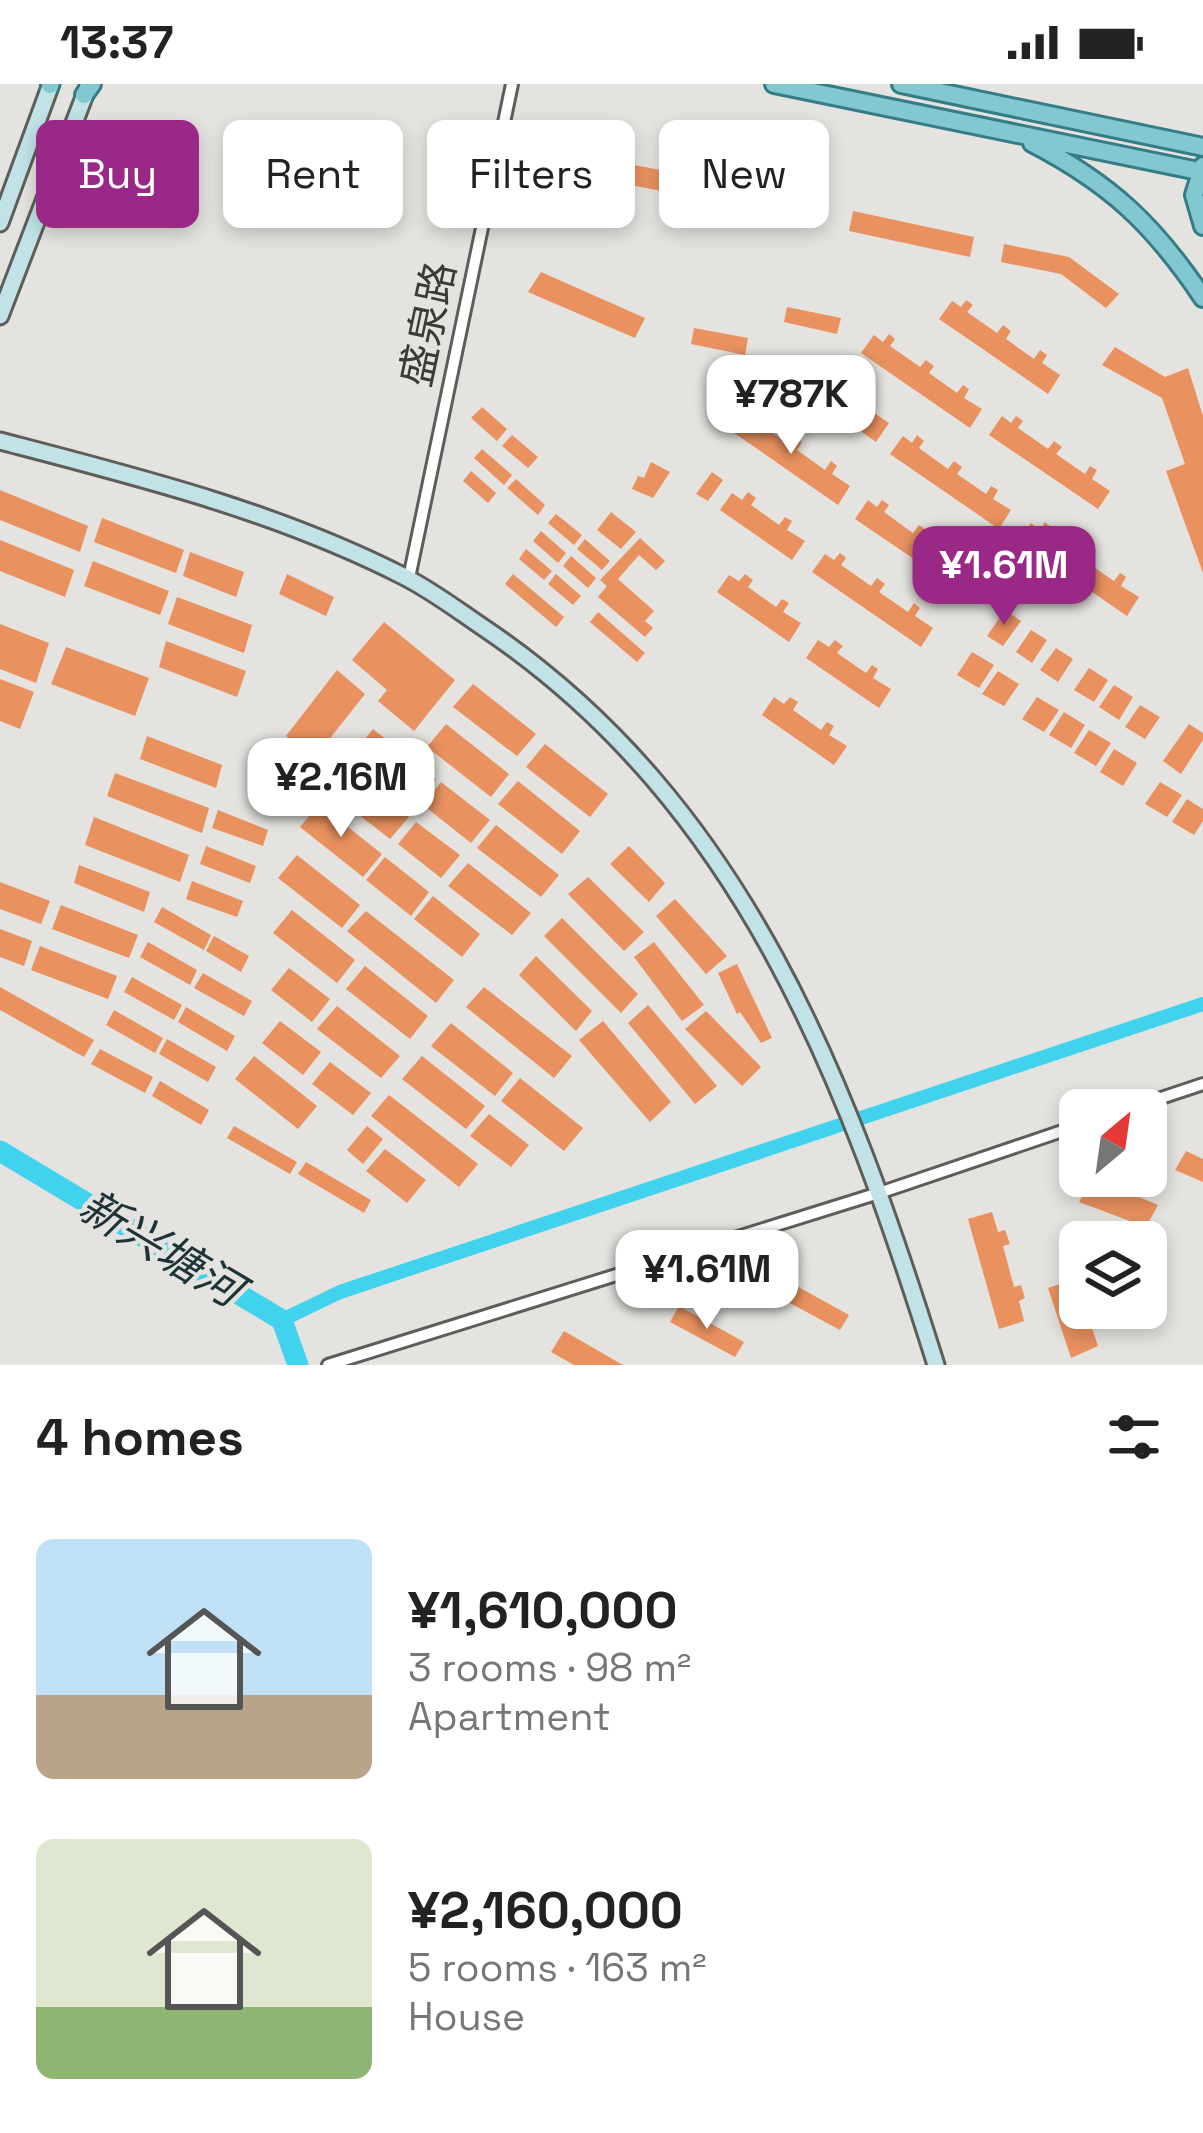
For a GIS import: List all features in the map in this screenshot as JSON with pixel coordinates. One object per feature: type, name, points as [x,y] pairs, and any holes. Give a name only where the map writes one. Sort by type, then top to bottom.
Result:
[{"type":"main road","points":[[773,84],[1202,170],[1194,195],[1203,226]]},
{"type":"main road","points":[[902,84],[1203,147]]},
{"type":"main road","points":[[1016,135],[1079,167],[1120,195],[1153,230],[1203,298]]},
{"type":"street","points":[[0,223],[50,84]]},
{"type":"street","name":"盛泉路","points":[[409,578],[512,84]]},
{"type":"street","points":[[0,316],[88,88]]},
{"type":"street","points":[[0,441],[245,508],[409,578],[521,654],[576,699],[644,766],[714,856],[765,934],[835,1075],[881,1192],[936,1365]]},
{"type":"street","points":[[1167,1096],[1203,1084]]},
{"type":"street","points":[[328,1365],[1059,1132]]},
{"type":"building","points":[[635,165],[659,170],[659,191],[635,186]]},
{"type":"building","points":[[853,211],[974,237],[970,257],[849,231]]},
{"type":"building","points":[[1004,244],[1069,257],[1119,294],[1106,308],[1061,274],[1001,262]]},
{"type":"building","points":[[541,272],[645,318],[635,338],[528,292]]},
{"type":"building","points":[[966,300],[973,305],[967,312],[997,333],[1003,325],[1011,331],[1006,339],[1034,359],[1040,350],[1047,355],[1042,363],[1060,375],[1048,394],[939,319],[952,301],[961,307]]},
{"type":"building","points":[[787,307],[841,318],[837,334],[784,322]]},
{"type":"building","points":[[694,328],[748,338],[745,355],[691,344]]},
{"type":"building","points":[[889,334],[895,339],[890,346],[920,367],[926,360],[934,366],[929,373],[957,393],[963,385],[969,389],[964,398],[982,409],[970,428],[861,353],[874,335],[883,342]]},
{"type":"building","points":[[1115,347],[1165,377],[1188,368],[1203,416],[1203,573],[1166,471],[1185,464],[1162,398],[1102,365]]},
{"type":"building","points":[[832,373],[840,379],[835,386],[863,406],[869,398],[876,403],[871,411],[889,423],[876,442],[804,391],[816,374],[826,381]]},
{"type":"building","points":[[482,407],[507,429],[497,441],[471,418]]},
{"type":"building","points":[[757,411],[763,416],[758,423],[788,444],[794,437],[802,442],[797,450],[825,470],[831,461],[837,466],[832,474],[850,486],[838,505],[730,430],[742,412],[751,418]]},
{"type":"building","points":[[1002,416],[1011,423],[1016,416],[1023,421],[1018,428],[1048,449],[1054,441],[1062,447],[1056,454],[1085,474],[1090,466],[1097,470],[1092,479],[1110,491],[1098,509],[989,435]]},
{"type":"building","points":[[512,435],[538,457],[528,468],[502,446]]},
{"type":"building","points":[[917,435],[924,441],[919,448],[948,469],[954,461],[962,467],[957,474],[986,494],[991,486],[998,490],[993,499],[1011,510],[999,529],[890,454],[903,436],[912,443]]},
{"type":"building","points":[[482,449],[512,475],[504,485],[474,458]]},
{"type":"building","points":[[651,462],[670,472],[653,498],[632,489]]},
{"type":"building","points":[[471,471],[496,493],[488,503],[463,481]]},
{"type":"building","points":[[712,472],[723,480],[708,501],[696,494]]},
{"type":"building","points":[[516,479],[545,505],[538,515],[507,488]]},
{"type":"building","points":[[0,490],[88,526],[80,552],[0,520]]},
{"type":"building","points":[[748,492],[756,498],[751,505],[779,525],[785,517],[792,521],[787,530],[805,541],[792,560],[720,510],[732,493],[742,500]]},
{"type":"building","points":[[868,500],[877,507],[882,500],[889,505],[884,512],[913,533],[919,525],[928,531],[922,538],[951,558],[956,550],[963,554],[958,563],[976,575],[964,593],[855,519]]},
{"type":"building","points":[[611,512],[636,532],[621,549],[597,530]]},
{"type":"building","points":[[556,514],[582,535],[574,545],[548,523]]},
{"type":"building","points":[[102,518],[184,550],[176,573],[94,542]]},
{"type":"building","points":[[1045,522],[1052,528],[1047,535],[1077,556],[1083,548],[1091,554],[1085,561],[1114,581],[1120,573],[1126,577],[1121,586],[1139,597],[1127,616],[1018,541],[1031,523],[1040,530]]},
{"type":"building","points":[[541,531],[566,553],[558,563],[533,541]]},
{"type":"building","points":[[640,538],[665,561],[656,570],[639,555],[618,579],[654,611],[645,621],[653,628],[645,637],[598,597],[607,586],[600,580]]},
{"type":"building","points":[[585,539],[610,561],[602,570],[577,549]]},
{"type":"building","points":[[0,540],[74,570],[65,597],[0,571]]},
{"type":"building","points":[[526,549],[552,571],[544,580],[519,559]]},
{"type":"building","points":[[190,552],[244,572],[236,597],[183,576]]},
{"type":"building","points":[[840,553],[846,558],[841,565],[871,586],[877,578],[885,584],[879,592],[908,612],[914,603],[920,608],[915,616],[933,628],[921,647],[812,572],[825,554],[834,560]]},
{"type":"building","points":[[571,556],[596,578],[588,588],[563,566]]},
{"type":"building","points":[[93,561],[169,591],[160,615],[84,586]]},
{"type":"building","points":[[287,574],[334,597],[326,616],[279,594]]},
{"type":"building","points":[[513,574],[564,617],[556,627],[505,584]]},
{"type":"building","points":[[556,574],[581,596],[573,605],[548,584]]},
{"type":"building","points":[[745,574],[753,580],[748,587],[776,607],[782,599],[789,603],[783,612],[801,623],[789,642],[717,592],[729,575],[739,581]]},
{"type":"building","points":[[177,597],[252,625],[244,653],[168,624]]},
{"type":"building","points":[[1005,610],[1021,621],[1003,646],[987,636]]},
{"type":"building","points":[[598,612],[645,653],[637,662],[590,622]]},
{"type":"building","points":[[384,622],[455,680],[414,731],[378,701],[387,690],[352,660]]},
{"type":"building","points":[[0,624],[49,643],[36,683],[0,669]]},
{"type":"building","points":[[1031,630],[1047,640],[1032,663],[1016,652]]},
{"type":"building","points":[[818,640],[829,647],[835,640],[843,646],[837,653],[866,673],[872,665],[878,669],[873,678],[891,689],[879,708],[806,658]]},
{"type":"building","points":[[166,641],[246,671],[237,697],[159,667]]},
{"type":"building","points":[[66,647],[149,678],[135,716],[51,684]]},
{"type":"building","points":[[1056,648],[1073,659],[1058,682],[1040,670]]},
{"type":"building","points":[[972,652],[994,665],[979,688],[957,675]]},
{"type":"building","points":[[1089,668],[1108,680],[1094,702],[1074,690]]},
{"type":"building","points":[[337,670],[365,694],[331,737],[339,744],[317,772],[308,764],[313,759],[286,736]]},
{"type":"building","points":[[998,671],[1019,684],[1004,706],[982,694]]},
{"type":"building","points":[[0,679],[34,692],[20,729],[0,721]]},
{"type":"building","points":[[473,684],[536,734],[517,756],[453,707]]},
{"type":"building","points":[[1114,685],[1133,697],[1119,720],[1099,707]]},
{"type":"building","points":[[774,697],[784,704],[790,697],[798,702],[793,710],[821,730],[827,722],[834,726],[829,735],[847,746],[834,765],[762,715]]},
{"type":"building","points":[[1037,697],[1059,710],[1044,732],[1022,719]]},
{"type":"building","points":[[1140,705],[1160,717],[1145,739],[1125,727]]},
{"type":"building","points":[[1064,712],[1085,725],[1071,748],[1049,735]]},
{"type":"building","points":[[446,724],[509,774],[491,797],[427,747]]},
{"type":"building","points":[[1189,724],[1203,733],[1203,740],[1181,774],[1163,761]]},
{"type":"building","points":[[373,729],[436,779],[418,801],[354,752]]},
{"type":"building","points":[[1089,730],[1111,743],[1096,766],[1074,753]]},
{"type":"building","points":[[147,736],[222,765],[216,788],[140,759]]},
{"type":"building","points":[[545,744],[608,794],[590,817],[526,767]]},
{"type":"building","points":[[1114,749],[1137,763],[1123,786],[1100,772]]},
{"type":"building","points":[[346,766],[409,817],[390,839],[327,790]]},
{"type":"building","points":[[115,773],[209,808],[202,833],[107,796]]},
{"type":"building","points":[[518,781],[580,831],[562,854],[498,804]]},
{"type":"building","points":[[441,782],[490,820],[471,843],[423,805]]},
{"type":"building","points":[[1160,782],[1182,795],[1167,817],[1145,804]]},
{"type":"building","points":[[1187,799],[1203,809],[1203,821],[1194,835],[1172,822]]},
{"type":"building","points":[[319,804],[382,854],[363,877],[300,827]]},
{"type":"building","points":[[218,810],[268,830],[263,846],[212,828]]},
{"type":"building","points":[[94,817],[189,855],[180,882],[85,845]]},
{"type":"building","points":[[416,822],[460,855],[441,878],[398,844]]},
{"type":"building","points":[[496,825],[559,875],[541,897],[477,848]]},
{"type":"building","points":[[206,846],[256,866],[250,883],[200,864]]},
{"type":"building","points":[[629,846],[665,883],[649,902],[610,864]]},
{"type":"building","points":[[297,855],[360,905],[342,928],[278,878]]},
{"type":"building","points":[[385,857],[429,892],[411,916],[366,880]]},
{"type":"building","points":[[468,863],[531,913],[512,935],[448,886]]},
{"type":"building","points":[[79,865],[150,892],[144,912],[74,883]]},
{"type":"building","points":[[588,877],[644,932],[624,951],[568,894]]},
{"type":"building","points":[[192,881],[243,901],[237,917],[186,899]]},
{"type":"building","points":[[0,882],[50,901],[41,924],[0,909]]},
{"type":"building","points":[[433,896],[480,934],[462,957],[414,919]]},
{"type":"building","points":[[675,899],[727,956],[706,974],[656,916]]},
{"type":"building","points":[[61,905],[138,935],[129,958],[52,929]]},
{"type":"building","points":[[162,907],[211,935],[204,950],[154,922]]},
{"type":"building","points":[[292,910],[355,960],[337,983],[273,933]]},
{"type":"building","points":[[366,911],[454,980],[436,1003],[347,931]]},
{"type":"building","points":[[562,918],[638,994],[621,1013],[544,936]]},
{"type":"building","points":[[0,929],[32,941],[24,966],[0,957]]},
{"type":"building","points":[[214,936],[249,956],[241,972],[206,951]]},
{"type":"building","points":[[148,942],[197,970],[190,985],[140,957]]},
{"type":"building","points":[[654,942],[704,1005],[682,1021],[634,957]]},
{"type":"building","points":[[40,946],[117,976],[108,999],[31,970]]},
{"type":"building","points":[[536,956],[592,1011],[576,1031],[519,975]]},
{"type":"building","points":[[737,964],[772,1038],[761,1043],[737,1014],[718,973]]},
{"type":"building","points":[[365,966],[428,1016],[410,1039],[346,989]]},
{"type":"building","points":[[289,968],[330,999],[312,1022],[271,990]]},
{"type":"building","points":[[203,973],[252,1001],[244,1016],[194,988]]},
{"type":"building","points":[[132,977],[182,1005],[174,1020],[124,992]]},
{"type":"building","points":[[0,987],[94,1040],[84,1057],[0,1010]]},
{"type":"building","points":[[484,987],[572,1056],[554,1078],[466,1007]]},
{"type":"building","points":[[648,1005],[717,1086],[695,1104],[628,1023]]},
{"type":"building","points":[[337,1006],[400,1056],[381,1078],[317,1029]]},
{"type":"building","points":[[186,1007],[235,1036],[227,1051],[178,1022]]},
{"type":"building","points":[[114,1010],[163,1038],[155,1053],[106,1025]]},
{"type":"building","points":[[706,1011],[761,1067],[742,1086],[685,1029]]},
{"type":"building","points":[[280,1021],[321,1052],[303,1075],[262,1043]]},
{"type":"building","points":[[603,1021],[671,1102],[650,1122],[579,1040]]},
{"type":"building","points":[[451,1023],[513,1073],[495,1096],[431,1046]]},
{"type":"building","points":[[167,1039],[216,1067],[208,1082],[159,1054]]},
{"type":"building","points":[[100,1049],[153,1077],[145,1093],[91,1064]]},
{"type":"building","points":[[254,1056],[317,1106],[298,1129],[235,1079]]},
{"type":"building","points":[[422,1056],[485,1106],[466,1129],[402,1079]]},
{"type":"building","points":[[330,1062],[371,1093],[353,1115],[312,1084]]},
{"type":"building","points":[[520,1078],[583,1128],[564,1151],[501,1101]]},
{"type":"building","points":[[160,1081],[209,1110],[201,1125],[152,1096]]},
{"type":"building","points":[[389,1095],[478,1164],[459,1187],[371,1116]]},
{"type":"building","points":[[489,1114],[529,1145],[511,1167],[470,1136]]},
{"type":"building","points":[[234,1126],[297,1162],[290,1174],[227,1138]]},
{"type":"building","points":[[367,1126],[383,1139],[363,1164],[347,1150]]},
{"type":"building","points":[[385,1149],[426,1180],[407,1203],[366,1171]]},
{"type":"building","points":[[1186,1151],[1203,1159],[1203,1182],[1175,1170]]},
{"type":"building","points":[[306,1162],[371,1200],[364,1213],[298,1174]]},
{"type":"building","points":[[1082,1197],[1139,1197],[1158,1205],[1149,1221],[1130,1221],[1079,1202]]},
{"type":"building","points":[[992,1212],[998,1232],[1005,1230],[1010,1244],[1003,1246],[1014,1287],[1021,1285],[1025,1298],[1019,1301],[1024,1321],[999,1329],[968,1219]]},
{"type":"building","points":[[784,1279],[849,1315],[840,1330],[775,1295]]},
{"type":"building","points":[[1059,1284],[1059,1321],[1048,1288]]},
{"type":"building","points":[[679,1306],[744,1342],[735,1357],[670,1322]]},
{"type":"building","points":[[1061,1329],[1092,1329],[1098,1346],[1071,1358]]},
{"type":"building","points":[[564,1331],[623,1365],[574,1365],[551,1352]]},
{"type":"waterway","points":[[282,1320],[340,1292],[1203,1004]]},
{"type":"waterway","name":"新兴塘河","points":[[0,1151],[282,1320],[298,1365]]}]
